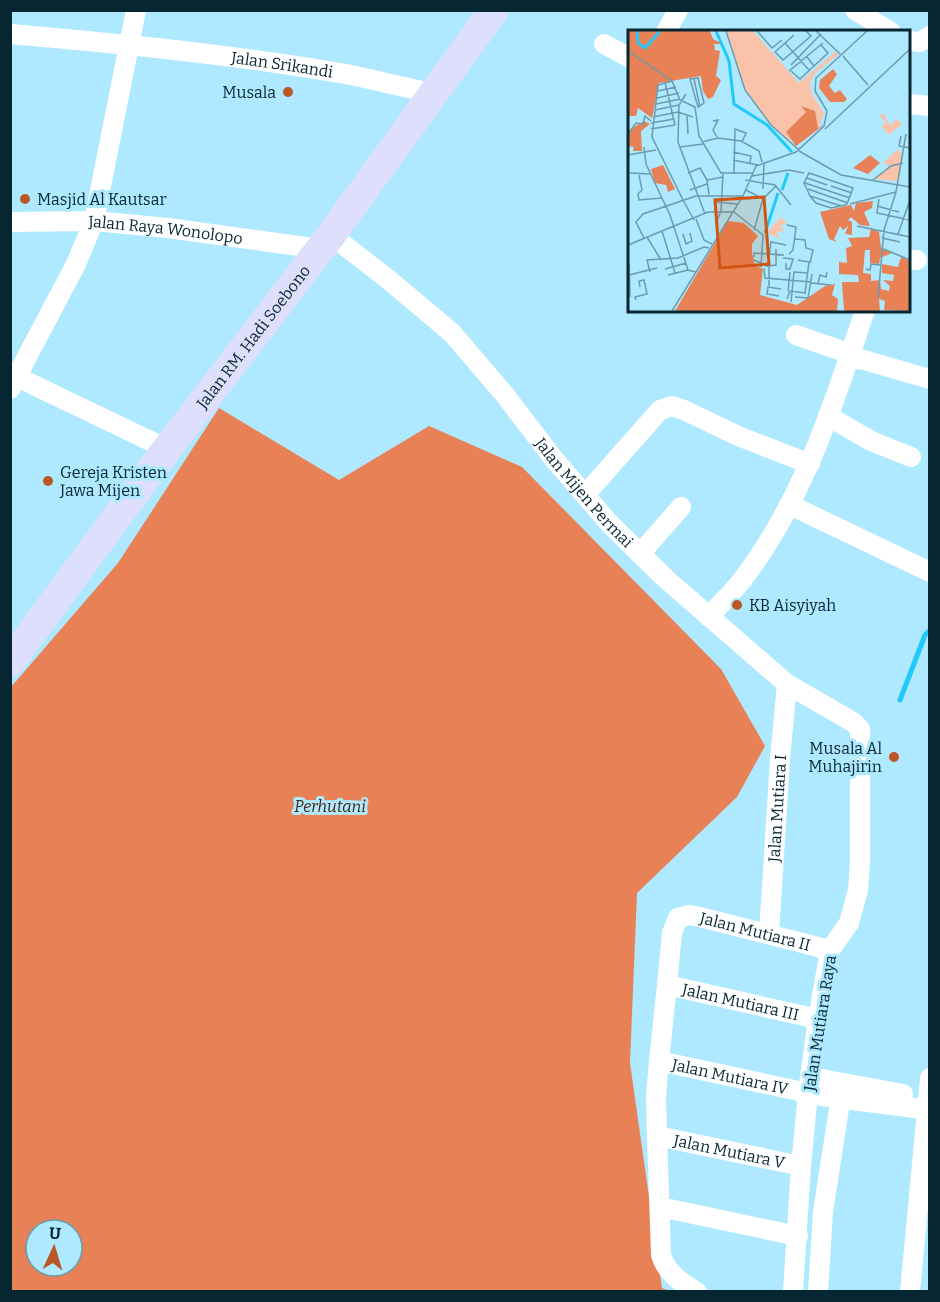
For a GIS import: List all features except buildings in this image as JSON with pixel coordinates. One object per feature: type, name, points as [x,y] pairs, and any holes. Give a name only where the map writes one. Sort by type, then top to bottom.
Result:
[{"type":"main road","name":"Jalan RM. Hadi Soebono","points":[[10,662],[167,449],[436,94],[494,10]]},
{"type":"street","points":[[136,10],[94,221],[76,264],[14,383],[167,449]]},
{"type":"street","points":[[667,30],[678,10]]},
{"type":"street","points":[[866,13],[888,30]]},
{"type":"street","name":"Jalan Srikandi","points":[[10,34],[130,45],[351,75],[436,94]]},
{"type":"street","points":[[910,43],[920,42],[930,36]]},
{"type":"street","points":[[604,44],[628,57]]},
{"type":"street","points":[[910,104],[930,106]]},
{"type":"street","name":"Jalan Raya Wonolopo","points":[[10,222],[94,221],[326,242]]},
{"type":"street","name":"Jalan Mijen Permai","points":[[326,242],[389,280],[452,333],[585,495],[640,554],[709,617],[787,684],[858,725]]},
{"type":"street","points":[[709,617],[742,580],[790,505],[810,464],[864,312]]},
{"type":"street","points":[[796,335],[849,356],[930,379]]},
{"type":"street","points":[[585,495],[660,410],[672,406],[738,436],[810,464]]},
{"type":"street","points":[[828,416],[871,441],[912,458]]},
{"type":"street","points":[[790,505],[930,572]]},
{"type":"street","points":[[640,554],[681,507]]},
{"type":"street","name":"Jalan Mutiara I","points":[[769,934],[787,684]]},
{"type":"street","name":"Jalan Mutiara Raya","points":[[793,1292],[801,1166],[818,1019],[830,950],[849,923],[858,890],[861,734],[858,725]]},
{"type":"street","name":"Jalan Mutiara II","points":[[667,985],[672,933],[676,921],[681,916],[699,917],[830,950]]},
{"type":"street","name":"Jalan Mutiara III","points":[[659,1060],[667,985],[818,1019]]},
{"type":"street","name":"Jalan Mutiara IV","points":[[657,1136],[656,1097],[659,1060],[928,1104]]},
{"type":"street","points":[[910,1292],[924,1209],[930,1078]]},
{"type":"street","points":[[818,1292],[823,1212],[841,1090]]},
{"type":"street","name":"Jalan Mutiara V","points":[[698,1292],[679,1280],[664,1263],[660,1237],[657,1136],[801,1166]]},
{"type":"street","points":[[660,1207],[798,1236]]},
{"type":"green space","name":"Perhutani","points":[[219,408],[339,480],[429,426],[522,467],[721,669],[765,746],[737,797],[637,893],[630,1063],[662,1288],[669,1291],[11,1292],[11,687],[118,563]]},
{"type":"waterway","points":[[900,700],[925,635],[930,630]]},
{"type":"place","name":"Musala","points":[[288,92]]},
{"type":"place","name":"Masjid Al Kautsar","points":[[25,199]]},
{"type":"place","name":"Gereja Kristen Jawa Mijen","points":[[48,481]]},
{"type":"place","name":"KB Aisyiyah","points":[[737,605]]},
{"type":"place","name":"Musala Al Muhajirin","points":[[894,757]]}]
